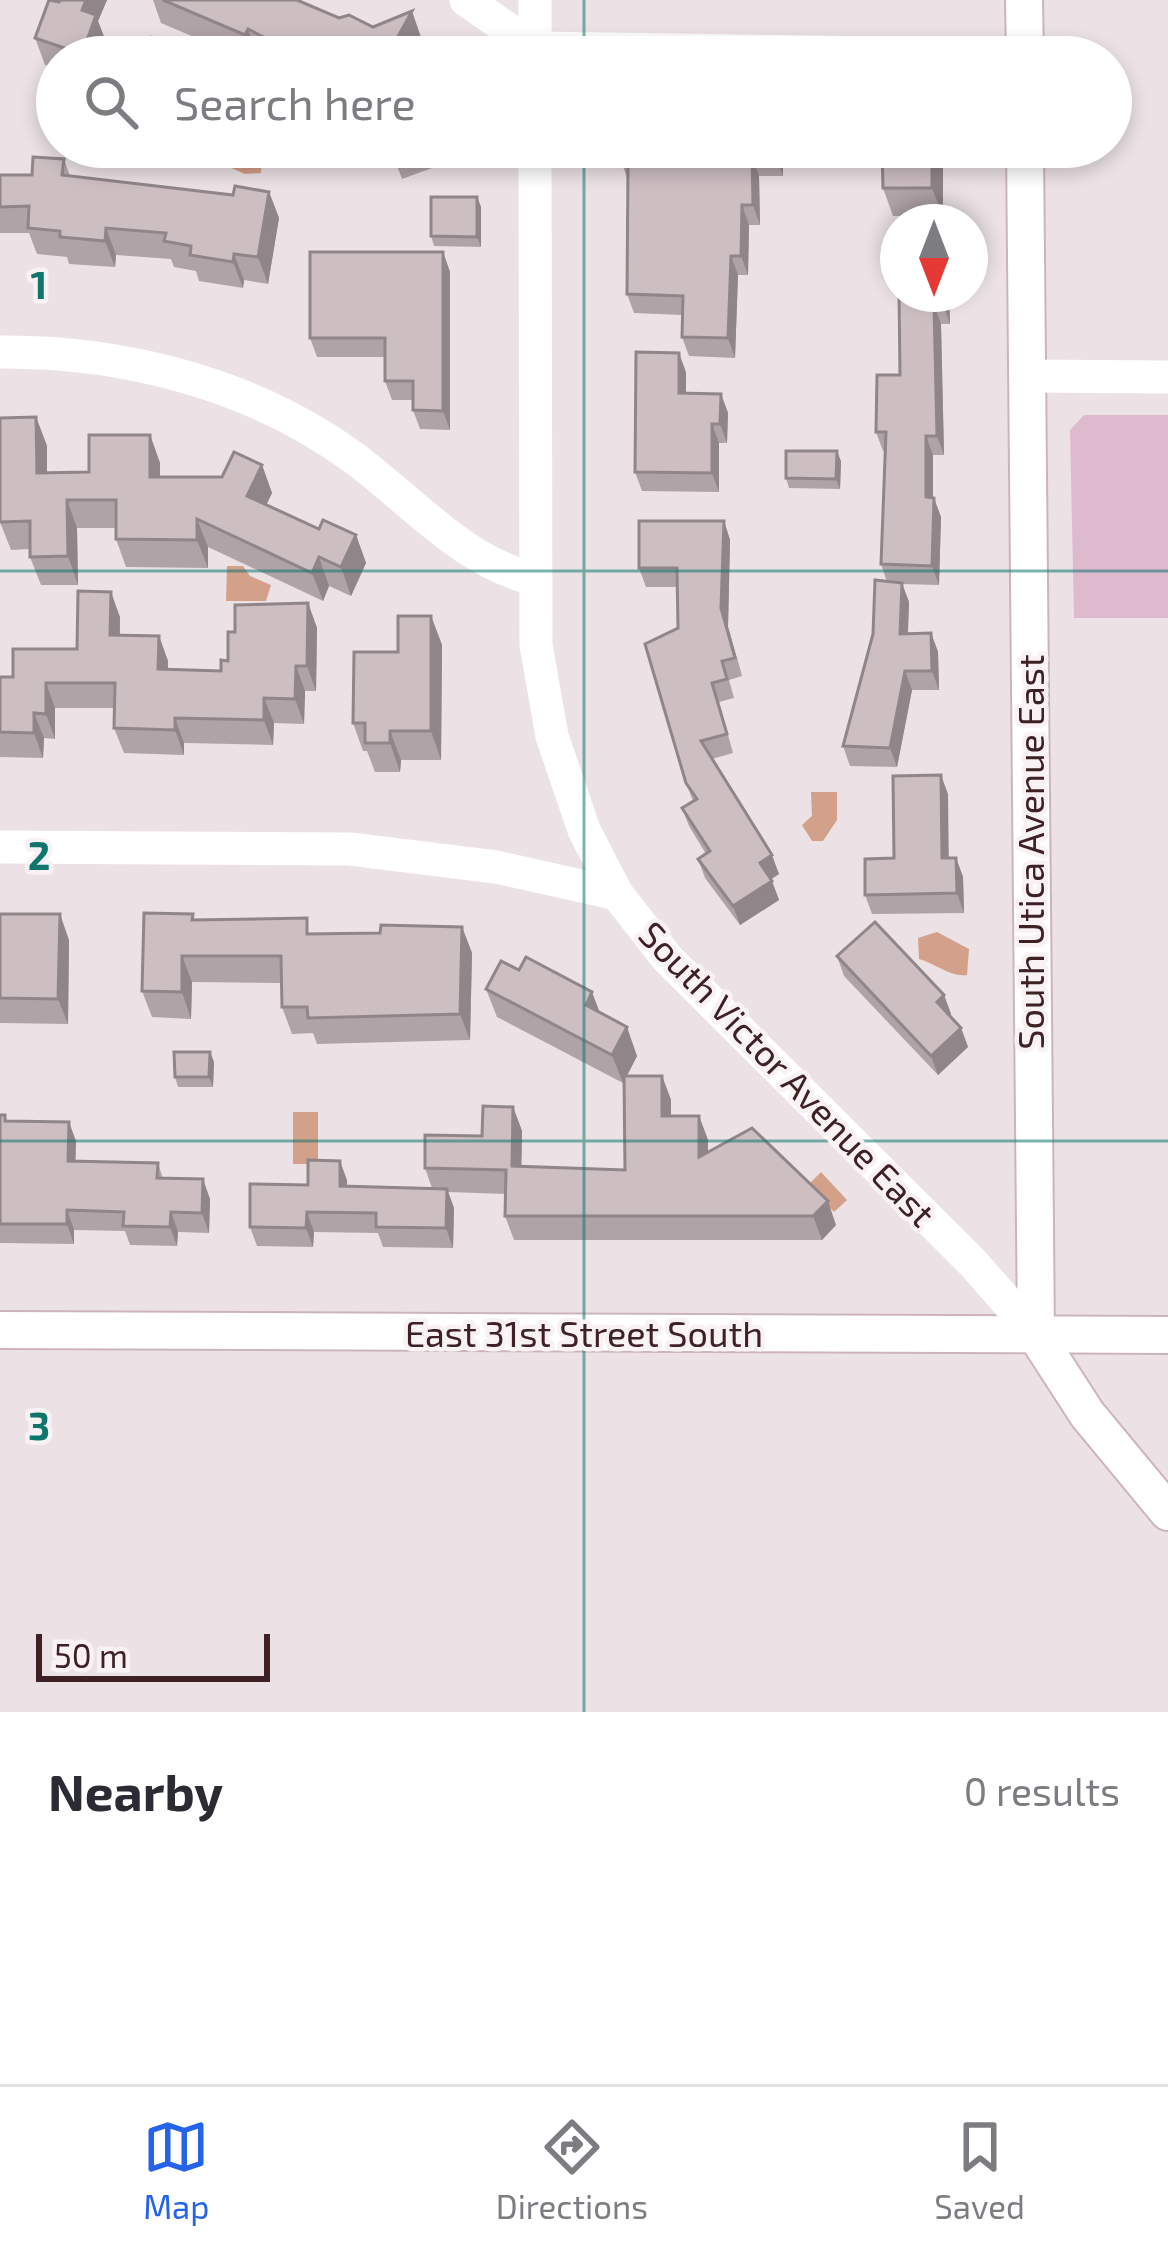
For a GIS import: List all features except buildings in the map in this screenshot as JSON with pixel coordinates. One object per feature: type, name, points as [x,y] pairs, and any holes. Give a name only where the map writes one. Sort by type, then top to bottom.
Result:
[{"type":"street","points":[[466,0],[514,36]]},
{"type":"street","points":[[535,0],[535,36]]},
{"type":"street","points":[[1024,0],[1024,36]]},
{"type":"street","name":"South Victor Avenue East","points":[[535,168],[536,644],[552,736],[584,830],[617,893],[668,958],[973,1263],[1036,1335]]},
{"type":"street","name":"South Utica Avenue East","points":[[1025,168],[1036,1335]]},
{"type":"street","points":[[0,352],[47,352],[126,363],[199,380],[286,416],[355,459],[495,570],[535,579]]},
{"type":"street","points":[[1027,376],[1168,377]]},
{"type":"street","points":[[0,847],[350,849],[443,858],[617,893]]},
{"type":"street","name":"East 31st Street South","points":[[0,1330],[1168,1335]]},
{"type":"street","points":[[1036,1335],[1087,1414],[1168,1512]]},
{"type":"shaded area","points":[[231,168],[261,168],[261,173],[245,174]]},
{"type":"shaded area","points":[[1084,415],[1168,415],[1168,618],[1074,618],[1070,430]]},
{"type":"shaded area","points":[[227,566],[243,566],[250,576],[271,585],[266,601],[226,601]]},
{"type":"shaded area","points":[[811,792],[837,792],[837,820],[823,841],[812,841],[802,825],[812,816]]},
{"type":"shaded area","points":[[937,932],[969,949],[967,975],[919,959],[918,938]]},
{"type":"shaded area","points":[[293,1112],[318,1112],[318,1164],[293,1164]]},
{"type":"shaded area","points":[[821,1172],[847,1200],[834,1212],[809,1184]]}]
